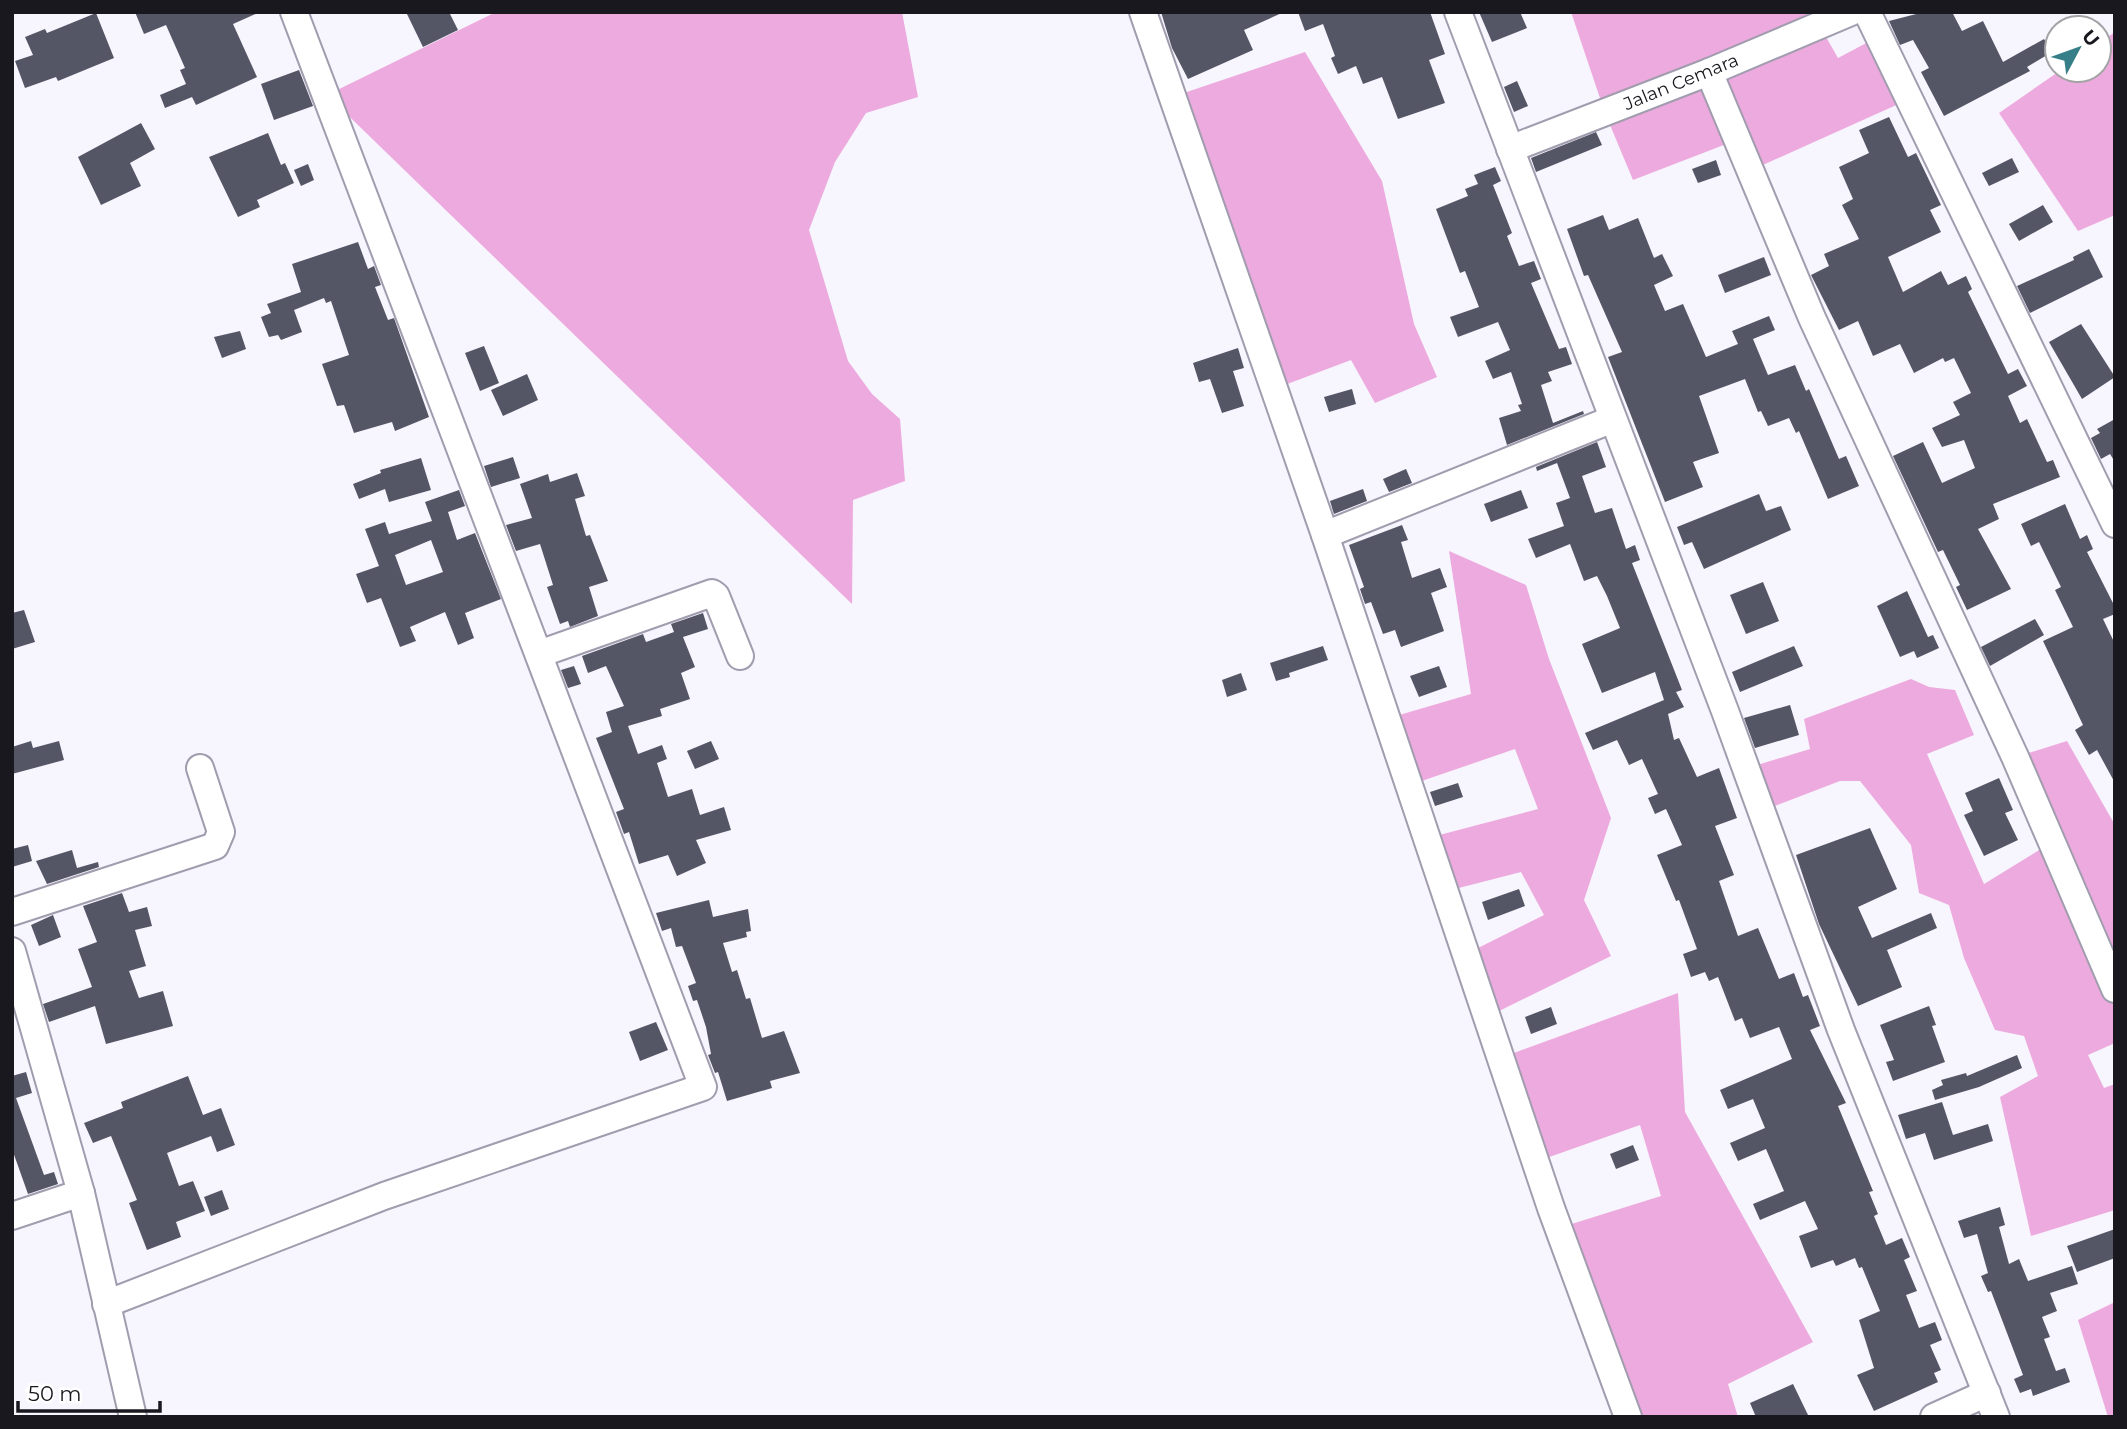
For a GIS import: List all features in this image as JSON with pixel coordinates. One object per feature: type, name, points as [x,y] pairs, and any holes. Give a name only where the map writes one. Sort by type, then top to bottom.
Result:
[{"type":"street","points":[[106,1304],[384,1196],[703,1087],[294,12]]},
{"type":"street","points":[[1143,12],[1325,535],[1551,1208],[1628,1417]]},
{"type":"street","points":[[1458,12],[1841,1030],[1991,1405],[1934,1417]]},
{"type":"street","name":"Jalan Cemara","points":[[1510,149],[1709,72],[1852,12]]},
{"type":"street","points":[[1867,12],[2115,524]]},
{"type":"street","points":[[1709,72],[1812,318],[2016,759],[2115,989]]},
{"type":"street","points":[[1325,535],[1613,419]]},
{"type":"street","points":[[538,654],[712,593],[716,596],[740,656]]},
{"type":"street","points":[[12,912],[215,846],[221,832],[200,768]]},
{"type":"street","points":[[12,951],[81,1193],[133,1417]]},
{"type":"street","points":[[12,1216],[81,1193]]},
{"type":"shaded area","points":[[496,12],[902,12],[918,97],[866,113],[835,162],[809,230],[848,361],[872,394],[900,419],[905,481],[853,500],[852,604],[327,95]]},
{"type":"shaded area","points":[[1571,12],[1829,12],[1699,67],[1729,143],[1633,180],[1605,113]]},
{"type":"shaded area","points":[[1818,23],[1838,58],[1872,40],[1903,102],[1745,173],[1704,72]]},
{"type":"shaded area","points":[[2115,32],[2115,215],[2078,231],[1999,113],[2043,82],[2113,84]]},
{"type":"shaded area","points":[[1305,52],[1382,181],[1414,324],[1437,377],[1375,403],[1351,360],[1274,389],[1172,97]]},
{"type":"shaded area","points":[[1449,551],[1526,585],[1549,659],[1611,818],[1584,900],[1611,956],[1489,1016],[1466,954],[1544,915],[1521,872],[1447,891],[1428,838],[1538,809],[1515,749],[1410,785],[1389,718],[1471,694]]},
{"type":"shaded area","points":[[1911,679],[1929,687],[1955,690],[1974,735],[1927,754],[1984,884],[2057,839],[2022,755],[2067,741],[2115,825],[2115,1043],[2088,1055],[2104,1088],[2115,1084],[2115,1210],[2031,1236],[2000,1097],[2038,1076],[2024,1036],[1995,1030],[1964,958],[1949,905],[1919,893],[1911,845],[1860,781],[1840,781],[1762,811],[1744,769],[1810,749],[1804,719]]},
{"type":"shaded area","points":[[1678,993],[1685,1112],[1813,1342],[1728,1384],[1738,1417],[1627,1417],[1562,1227],[1661,1196],[1640,1125],[1538,1161],[1503,1057]]},
{"type":"shaded area","points":[[2115,1302],[2115,1417],[2108,1417],[2078,1320]]},
{"type":"building","points":[[135,12],[260,12],[233,24],[257,77],[196,105],[192,97],[165,108],[160,95],[186,84],[180,70],[185,68],[166,25],[144,34]]},
{"type":"building","points":[[406,12],[449,12],[458,30],[423,47]]},
{"type":"building","points":[[1161,12],[1284,12],[1244,30],[1253,50],[1188,79],[1172,48]]},
{"type":"building","points":[[1298,12],[1430,12],[1445,54],[1429,60],[1445,103],[1398,119],[1382,77],[1363,84],[1356,66],[1338,74],[1331,58],[1335,56],[1323,24],[1305,31]]},
{"type":"building","points":[[1479,12],[1520,12],[1527,28],[1492,42]]},
{"type":"building","points":[[1924,12],[1952,12],[1962,31],[1983,21],[2003,62],[2043,40],[2043,57],[2027,67],[2030,71],[1944,116],[1921,72],[1929,68],[1913,40],[1900,45],[1889,21]]},
{"type":"building","points":[[96,13],[114,58],[58,81],[56,77],[25,88],[15,61],[33,55],[25,37],[45,29],[47,33]]},
{"type":"building","points":[[299,70],[313,106],[274,120],[261,84]]},
{"type":"building","points":[[1517,81],[1528,106],[1514,112],[1504,87]]},
{"type":"building","points":[[1889,117],[1908,157],[1916,153],[1941,205],[1930,210],[1941,232],[1888,257],[1903,292],[1941,271],[1948,285],[1966,276],[1972,289],[1968,292],[2008,374],[2018,369],[2027,386],[2008,396],[2020,423],[2027,419],[2047,462],[2053,460],[2060,477],[1993,504],[1999,519],[1978,529],[2011,589],[1967,610],[1956,587],[1960,585],[1943,550],[1938,552],[1893,456],[1923,442],[1942,483],[1975,468],[1964,440],[1942,447],[1932,428],[1960,415],[1953,402],[1971,393],[1954,358],[1945,362],[1943,358],[1914,373],[1900,344],[1873,356],[1858,321],[1839,330],[1811,275],[1829,266],[1824,254],[1859,239],[1842,205],[1853,199],[1839,167],[1869,153],[1859,130]]},
{"type":"building","points":[[141,123],[155,149],[130,163],[141,186],[101,205],[78,157]]},
{"type":"building","points":[[1596,132],[1602,145],[1536,172],[1531,158]]},
{"type":"building","points":[[268,133],[281,165],[285,163],[294,183],[257,200],[260,207],[238,217],[209,157]]},
{"type":"building","points":[[2012,158],[2019,172],[1989,186],[1982,173]]},
{"type":"building","points":[[1716,160],[1721,175],[1698,183],[1692,169]]},
{"type":"building","points":[[308,164],[314,180],[301,186],[294,170]]},
{"type":"building","points":[[1495,167],[1501,181],[1493,185],[1512,233],[1507,236],[1519,266],[1534,261],[1541,279],[1531,283],[1559,349],[1566,347],[1572,364],[1548,372],[1552,381],[1541,385],[1553,423],[1583,411],[1584,414],[1507,445],[1499,418],[1521,411],[1518,405],[1522,404],[1511,372],[1493,379],[1485,361],[1510,350],[1498,322],[1458,337],[1450,317],[1479,307],[1465,271],[1460,273],[1436,209],[1468,196],[1465,189],[1478,184],[1474,175]]},
{"type":"building","points":[[2043,205],[2053,222],[2019,241],[2009,224]]},
{"type":"building","points":[[1603,215],[1609,230],[1638,218],[1654,258],[1662,254],[1673,276],[1654,285],[1665,311],[1683,304],[1706,357],[1738,344],[1732,331],[1769,316],[1775,330],[1753,339],[1768,375],[1795,365],[1806,391],[1809,389],[1839,459],[1846,456],[1859,486],[1828,499],[1799,431],[1796,433],[1789,418],[1768,426],[1761,411],[1758,412],[1745,379],[1699,396],[1719,453],[1693,462],[1703,487],[1665,502],[1608,357],[1622,352],[1588,275],[1584,276],[1567,229]]},
{"type":"building","points":[[358,242],[368,269],[374,266],[381,285],[375,287],[388,320],[394,318],[429,417],[395,431],[392,422],[354,433],[344,405],[337,406],[322,364],[349,355],[331,301],[326,303],[324,298],[294,310],[302,332],[281,340],[278,335],[269,337],[261,317],[271,313],[267,304],[301,292],[292,264]]},
{"type":"building","points":[[2089,249],[2103,277],[2030,313],[2017,286],[2074,260],[2073,257]]},
{"type":"building","points":[[1764,257],[1771,275],[1725,293],[1718,275]]},
{"type":"building","points":[[2081,324],[2115,377],[2082,399],[2049,342]]},
{"type":"building","points":[[240,331],[246,349],[222,358],[214,337]]},
{"type":"building","points":[[484,346],[499,383],[480,391],[465,353]]},
{"type":"building","points":[[1238,348],[1244,368],[1233,371],[1244,406],[1222,413],[1210,379],[1199,382],[1193,363]]},
{"type":"building","points":[[527,374],[538,400],[503,416],[491,390]]},
{"type":"building","points":[[1352,389],[1356,404],[1329,412],[1324,397]]},
{"type":"building","points":[[2115,419],[2115,462],[2110,454],[2101,459],[2091,438],[2100,433],[2097,429]]},
{"type":"building","points":[[1597,442],[1606,467],[1582,476],[1595,513],[1612,508],[1626,549],[1635,545],[1640,560],[1632,563],[1682,690],[1676,692],[1684,707],[1668,714],[1674,740],[1679,738],[1697,777],[1719,768],[1737,818],[1715,826],[1734,875],[1719,881],[1738,936],[1758,928],[1779,979],[1794,973],[1803,997],[1808,995],[1820,1026],[1810,1030],[1846,1103],[1838,1106],[1873,1191],[1869,1192],[1878,1214],[1874,1216],[1886,1245],[1902,1238],[1910,1257],[1904,1260],[1917,1291],[1906,1295],[1919,1328],[1935,1322],[1942,1340],[1930,1345],[1941,1370],[1934,1373],[1938,1382],[1874,1411],[1857,1375],[1874,1368],[1859,1320],[1880,1311],[1862,1267],[1859,1268],[1855,1258],[1836,1266],[1833,1260],[1811,1268],[1799,1236],[1818,1229],[1805,1201],[1760,1220],[1753,1204],[1784,1191],[1766,1149],[1738,1161],[1730,1143],[1765,1128],[1753,1099],[1728,1109],[1720,1090],[1792,1059],[1779,1027],[1750,1038],[1742,1018],[1735,1021],[1718,977],[1709,981],[1705,972],[1691,977],[1683,954],[1697,949],[1679,900],[1676,901],[1657,855],[1682,845],[1666,809],[1655,814],[1648,798],[1658,794],[1642,759],[1629,765],[1617,740],[1593,750],[1585,733],[1664,700],[1655,672],[1602,693],[1582,644],[1620,628],[1607,596],[1597,576],[1584,581],[1570,544],[1536,558],[1528,539],[1564,526],[1556,503],[1570,498],[1557,463],[1537,471],[1536,467]]},
{"type":"building","points":[[513,457],[520,478],[491,487],[484,466]]},
{"type":"building","points":[[421,458],[431,490],[389,502],[385,489],[359,499],[353,484],[381,473],[380,470]]},
{"type":"building","points":[[1406,469],[1412,483],[1389,492],[1383,479]]},
{"type":"building","points":[[577,473],[585,496],[575,499],[586,536],[590,535],[608,581],[589,587],[598,616],[570,627],[568,621],[560,624],[547,587],[553,585],[540,544],[516,551],[506,525],[532,518],[520,484],[548,474],[550,482]]},
{"type":"building","points":[[1363,489],[1367,501],[1334,514],[1330,501]]},
{"type":"building","points":[[459,490],[465,506],[448,512],[457,540],[475,533],[501,599],[465,613],[474,638],[458,645],[445,612],[410,627],[416,641],[400,647],[381,598],[367,603],[356,574],[379,566],[365,529],[385,522],[389,534],[432,521],[425,502]],"holes":[[[431,540],[443,572],[406,585],[395,555]]]},
{"type":"building","points":[[1521,490],[1528,508],[1491,522],[1484,504]]},
{"type":"building","points":[[1759,494],[1766,511],[1781,506],[1791,530],[1704,569],[1692,542],[1684,545],[1677,527]]},
{"type":"building","points":[[2065,504],[2080,539],[2087,535],[2093,549],[2087,552],[2115,607],[2115,614],[2103,619],[2115,644],[2115,783],[2097,750],[2089,755],[2075,730],[2083,725],[2043,641],[2073,627],[2055,590],[2061,587],[2039,542],[2031,546],[2021,524]]},
{"type":"building","points":[[1402,525],[1408,540],[1401,542],[1412,578],[1440,568],[1447,587],[1431,593],[1444,631],[1401,647],[1395,630],[1383,634],[1371,602],[1365,604],[1360,589],[1364,587],[1349,545]]},
{"type":"building","points":[[1763,582],[1779,621],[1746,634],[1730,595]]},
{"type":"building","points":[[1907,591],[1928,637],[1933,635],[1939,648],[1917,658],[1914,651],[1900,657],[1877,606]]},
{"type":"building","points":[[24,610],[35,642],[12,649],[12,613]]},
{"type":"building","points":[[703,613],[708,629],[683,637],[695,667],[681,673],[690,699],[660,709],[662,716],[628,726],[638,754],[662,745],[667,759],[657,763],[668,797],[692,789],[700,815],[724,807],[731,830],[696,840],[706,863],[677,876],[668,855],[639,864],[629,832],[624,834],[616,812],[624,809],[596,738],[612,732],[606,712],[624,706],[606,666],[588,673],[582,656],[643,634],[646,642],[674,632],[671,624]]},
{"type":"building","points":[[2035,619],[2044,635],[1990,666],[1981,647]]},
{"type":"building","points":[[1323,646],[1328,660],[1289,673],[1290,677],[1276,681],[1270,663]]},
{"type":"building","points":[[1794,646],[1803,666],[1740,692],[1732,672]]},
{"type":"building","points":[[574,666],[581,684],[568,688],[561,670]]},
{"type":"building","points":[[1439,666],[1447,687],[1419,697],[1410,676]]},
{"type":"building","points":[[1241,673],[1247,690],[1227,697],[1222,680]]},
{"type":"building","points":[[1790,705],[1799,735],[1755,748],[1744,718]]},
{"type":"building","points":[[31,741],[33,748],[59,741],[64,760],[12,774],[12,747]]},
{"type":"building","points":[[711,741],[719,759],[695,769],[687,751]]},
{"type":"building","points":[[1999,778],[2013,810],[2005,813],[2018,840],[1984,856],[1964,815],[1973,811],[1965,793]]},
{"type":"building","points":[[1458,783],[1463,797],[1435,806],[1430,792]]},
{"type":"building","points":[[1870,828],[1897,889],[1858,907],[1872,938],[1931,913],[1937,928],[1887,950],[1902,987],[1858,1006],[1819,924],[1796,855]]},
{"type":"building","points":[[28,845],[32,861],[12,867],[12,849]]},
{"type":"building","points":[[72,850],[77,868],[98,862],[99,867],[47,884],[36,861]]},
{"type":"building","points":[[1519,889],[1525,906],[1488,920],[1482,902]]},
{"type":"building","points":[[122,893],[129,912],[147,907],[152,926],[135,930],[146,966],[129,971],[139,998],[163,991],[173,1026],[106,1044],[95,1006],[49,1022],[43,1004],[92,987],[78,949],[97,942],[83,906]]},
{"type":"building","points":[[709,900],[713,917],[748,909],[751,931],[746,932],[747,937],[723,943],[732,972],[737,970],[746,999],[750,998],[762,1038],[784,1031],[800,1073],[770,1081],[772,1088],[727,1101],[718,1072],[715,1073],[708,1055],[711,1054],[706,1027],[697,1000],[693,1001],[688,986],[696,983],[682,946],[676,947],[671,928],[662,931],[656,913]]},
{"type":"building","points":[[53,915],[61,937],[39,946],[31,925]]},
{"type":"building","points":[[1929,1006],[1936,1025],[1932,1026],[1945,1062],[1893,1081],[1886,1062],[1894,1060],[1880,1025]]},
{"type":"building","points":[[1551,1007],[1557,1024],[1531,1034],[1525,1017]]},
{"type":"building","points":[[656,1022],[668,1050],[640,1061],[629,1032]]},
{"type":"building","points":[[2017,1055],[2022,1068],[1979,1087],[1935,1100],[1932,1090],[1943,1085],[1941,1080],[1966,1073],[1967,1076]]},
{"type":"building","points":[[26,1072],[32,1093],[16,1098],[44,1175],[54,1172],[58,1184],[28,1194],[12,1149],[12,1076]]},
{"type":"building","points":[[188,1076],[203,1115],[221,1108],[235,1145],[217,1152],[211,1136],[167,1153],[179,1186],[193,1181],[205,1211],[176,1222],[181,1237],[147,1250],[129,1203],[137,1200],[111,1136],[93,1143],[84,1123],[123,1108],[121,1102]]},
{"type":"building","points":[[1942,1102],[1953,1135],[1988,1124],[1993,1141],[1934,1160],[1925,1133],[1906,1139],[1898,1115]]},
{"type":"building","points":[[1633,1145],[1639,1160],[1616,1169],[1610,1154]]},
{"type":"building","points":[[222,1190],[229,1209],[211,1216],[204,1197]]},
{"type":"building","points":[[2000,1207],[2005,1225],[1999,1227],[2009,1264],[2019,1259],[2028,1281],[2072,1266],[2078,1284],[2050,1293],[2057,1311],[2042,1317],[2050,1337],[2044,1339],[2056,1371],[2065,1368],[2070,1382],[2033,1396],[2031,1389],[2020,1393],[2014,1379],[2023,1375],[1991,1291],[1988,1292],[1981,1276],[1988,1273],[1977,1234],[1964,1238],[1958,1221]]},
{"type":"building","points":[[2115,1229],[2115,1258],[2077,1272],[2067,1246]]},
{"type":"building","points":[[1793,1384],[1809,1417],[1756,1417],[1750,1403]]}]
